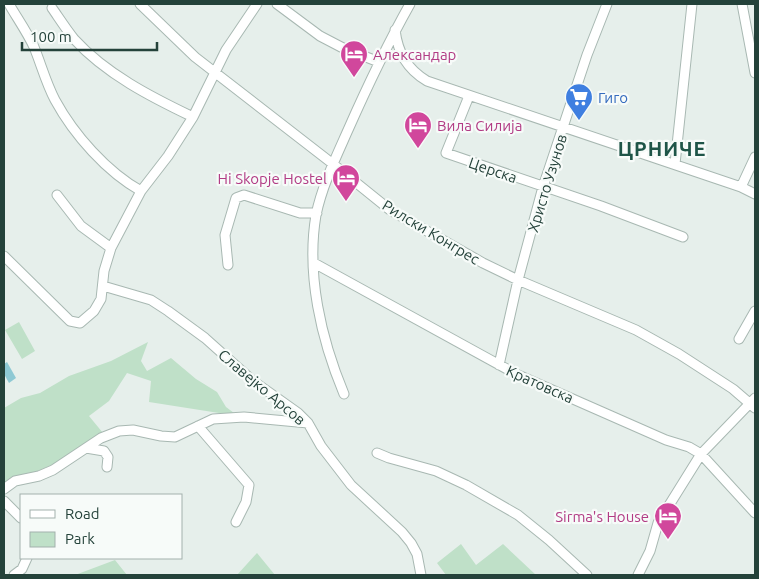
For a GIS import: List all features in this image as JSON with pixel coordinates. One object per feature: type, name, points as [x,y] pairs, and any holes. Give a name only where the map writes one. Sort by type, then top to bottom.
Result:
[{"type":"street","points":[[9,4],[34,46],[55,100],[70,124],[102,162],[141,192]]},
{"type":"street","name":"Рилски Конгрес","points":[[140,4],[195,57],[390,210],[483,263],[518,280],[636,330],[679,354],[753,403]]},
{"type":"street","points":[[4,256],[70,321],[80,323],[94,311],[101,299],[106,265],[111,248],[141,192],[168,156],[193,117],[226,50],[257,4]]},
{"type":"street","points":[[277,4],[320,36],[343,48],[379,62]]},
{"type":"street","points":[[344,394],[333,368],[316,296],[314,230],[317,214],[333,164],[379,62],[410,4]]},
{"type":"street","name":"Христо Узунов","points":[[499,365],[518,280],[543,187],[587,55],[607,4]]},
{"type":"street","points":[[674,164],[692,4]]},
{"type":"street","points":[[742,4],[755,73]]},
{"type":"street","points":[[52,8],[83,48],[114,72],[144,92],[193,117]]},
{"type":"street","points":[[395,30],[401,53],[413,72],[427,81],[741,187],[755,194]]},
{"type":"street","name":"Церска","points":[[469,96],[446,153],[601,206],[683,237]]},
{"type":"street","points":[[741,187],[755,157]]},
{"type":"street","points":[[57,195],[81,226],[111,248]]},
{"type":"street","points":[[228,265],[226,235],[236,198],[239,195],[300,213],[317,214]]},
{"type":"street","name":"Кратовска","points":[[314,263],[499,365],[701,454],[755,513]]},
{"type":"street","name":"Славејко Арсов","points":[[103,286],[151,300],[168,311],[205,338],[253,381],[298,413],[308,424],[321,446],[351,485],[402,532],[411,543],[417,554],[420,575]]},
{"type":"street","points":[[739,340],[755,311]]},
{"type":"street","points":[[638,575],[650,550],[658,523],[701,454],[753,403]]},
{"type":"street","points":[[4,490],[15,481],[39,476],[52,470],[101,438],[119,431],[133,430],[175,437],[213,419],[244,417],[308,424]]},
{"type":"street","points":[[198,426],[249,485],[246,502],[236,522]]},
{"type":"street","points":[[86,448],[104,451],[108,457],[107,467]]},
{"type":"street","points":[[377,453],[436,471],[466,485],[518,515],[587,575]]},
{"type":"street","points":[[4,501],[20,517]]},
{"type":"street","points":[[14,575],[22,568],[26,559]]},
{"type":"green space","points":[[19,322],[35,351],[22,359],[5,330]]},
{"type":"green space","points":[[148,342],[141,361],[147,371],[171,358],[196,379],[217,392],[226,407],[238,416],[149,402],[151,381],[127,373],[109,401],[89,416],[103,433],[75,455],[4,483],[4,408],[21,398],[40,393],[69,376],[111,361]]},
{"type":"green space","points":[[461,544],[476,565],[503,544],[536,575],[446,575],[437,563]]},
{"type":"green space","points":[[257,553],[275,575],[237,575]]},
{"type":"green space","points":[[115,560],[127,575],[75,575]]},
{"type":"water","points":[[7,362],[16,378],[9,383],[4,374],[4,364]]},
{"type":"place","name":"Александар","points":[[354,78]]},
{"type":"place","name":"Гиго","points":[[579,121]]},
{"type":"place","name":"Вила Силија","points":[[418,149]]},
{"type":"place","name":"Hi Skopje Hostel","points":[[346,202]]},
{"type":"place","name":"Sirma's House","points":[[668,540]]},
{"type":"district","name":"ЦРНИЧЕ","points":[[662,148]]}]
